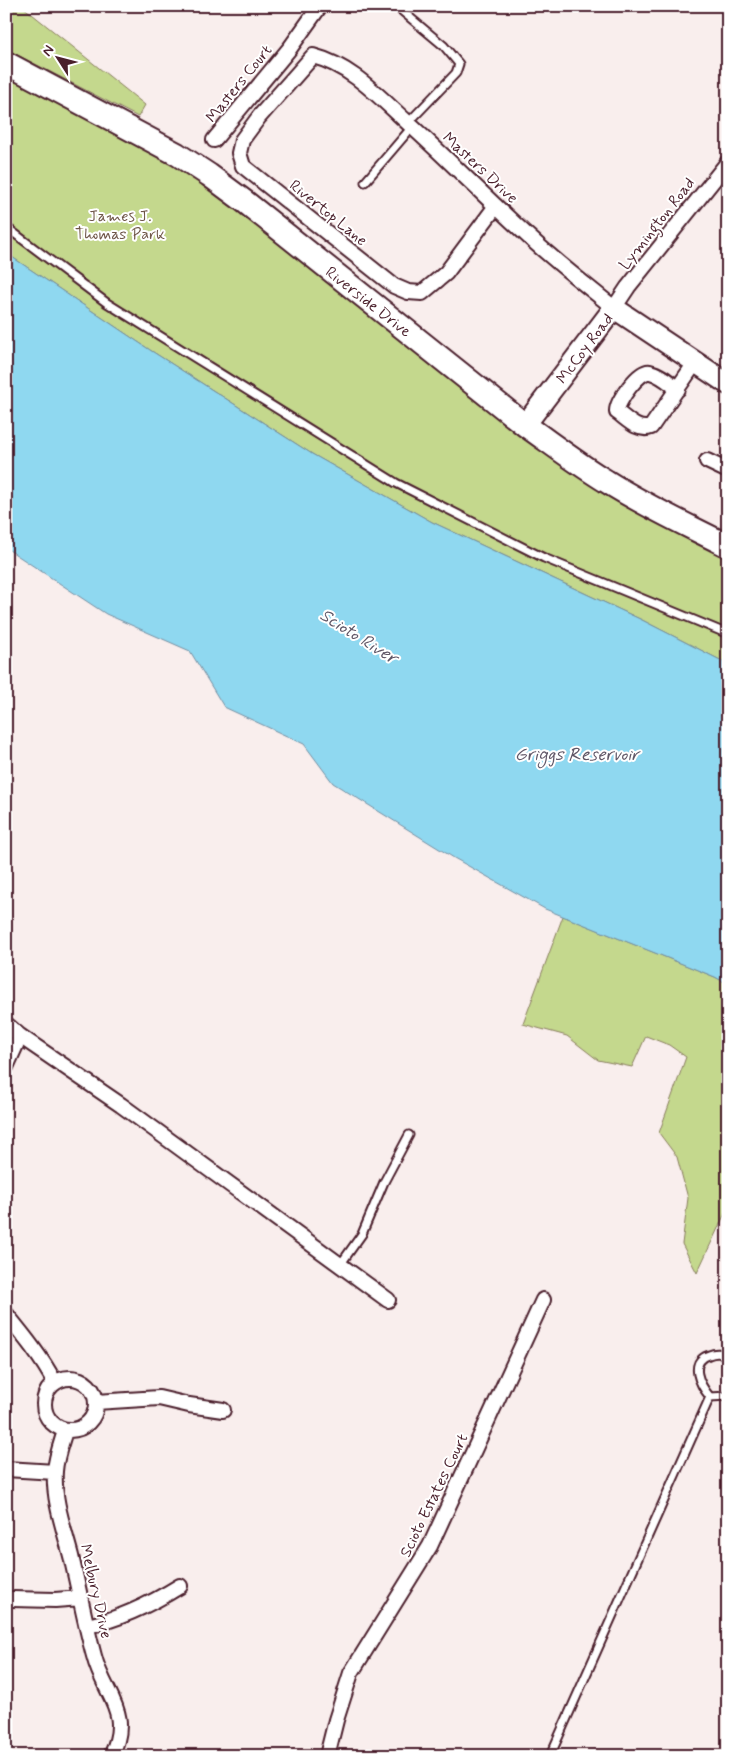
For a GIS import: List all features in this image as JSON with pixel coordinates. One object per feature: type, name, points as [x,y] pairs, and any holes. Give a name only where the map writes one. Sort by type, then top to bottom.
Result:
[{"type":"main road","name":"Riverside Drive","points":[[6,62],[177,154],[209,175],[525,424],[607,482],[728,546]]},
{"type":"main road","name":"McCoy Road","points":[[525,424],[614,308],[728,384]]},
{"type":"street","name":"Masters Court","points":[[214,140],[290,48],[320,6]]},
{"type":"street","name":"Masters Court","points":[[290,48],[317,57]]},
{"type":"street","name":"Masters Drive","points":[[317,57],[346,70],[371,88],[530,238],[614,308]]},
{"type":"street","name":"Rivertop Lane","points":[[317,57],[259,117],[242,140],[239,153],[243,166],[394,286],[408,292],[422,293],[446,274],[496,206]]},
{"type":"street","name":"Lymington Road","points":[[614,308],[628,287],[728,162]]},
{"type":"street","points":[[678,389],[650,371],[644,372],[638,376],[621,399],[616,408],[617,412],[639,428],[646,430],[651,427],[678,389],[695,363]]},
{"type":"street","points":[[707,461],[728,471]]},
{"type":"street","points":[[6,1024],[20,1036],[121,1105],[388,1300]]},
{"type":"street","points":[[6,1067],[20,1036]]},
{"type":"street","name":"Scioto Estates Court","points":[[327,1756],[351,1673],[430,1546],[543,1300]]},
{"type":"street","points":[[6,1314],[25,1337],[49,1371],[55,1383]]},
{"type":"street","points":[[70,1378],[77,1379],[90,1388],[96,1402],[96,1410],[88,1424],[81,1428],[65,1430],[52,1423],[44,1410],[45,1395],[55,1383],[70,1378]]},
{"type":"street","points":[[96,1402],[159,1398],[223,1410]]},
{"type":"street","name":"Melbury Drive","points":[[65,1430],[58,1452],[55,1472],[58,1502],[94,1659],[114,1701],[120,1722],[117,1743],[111,1756]]},
{"type":"street","points":[[6,1469],[55,1472]]},
{"type":"street","points":[[87,1626],[112,1621],[157,1601],[180,1586]]},
{"type":"street","points":[[12,1599],[55,1600],[81,1598]]},
{"type":"lane","points":[[365,182],[410,125],[456,73],[459,64],[444,46],[396,6]]},
{"type":"lane","points":[[6,227],[107,303],[396,483],[544,558],[728,634]]},
{"type":"lane","points":[[340,1265],[362,1234],[384,1182],[408,1135]]},
{"type":"lane","points":[[710,1397],[699,1379],[698,1364],[702,1357],[717,1352],[728,1356]]},
{"type":"lane","points":[[710,1397],[728,1396]]},
{"type":"lane","points":[[550,1756],[710,1397]]},
{"type":"green space","points":[[6,6],[22,6],[145,105],[138,117],[6,49]]},
{"type":"green space","name":"James J. Thomas Park","points":[[6,63],[169,150],[525,425],[728,546],[728,664],[642,620],[432,522],[312,454],[150,350],[6,253]]},
{"type":"green space","points":[[563,916],[715,977],[728,984],[728,1207],[697,1273],[682,1244],[688,1198],[677,1157],[659,1133],[686,1057],[669,1045],[646,1036],[632,1067],[598,1060],[567,1036],[523,1024]]},
{"type":"water","name":"Griggs Reservoir","points":[[6,253],[150,350],[312,454],[432,522],[642,620],[728,664],[728,984],[715,977],[545,909],[454,858],[333,783],[304,744],[224,707],[190,651],[106,614],[6,548]]},
{"type":"water label","name":"Scioto River","points":[[359,636]]}]
